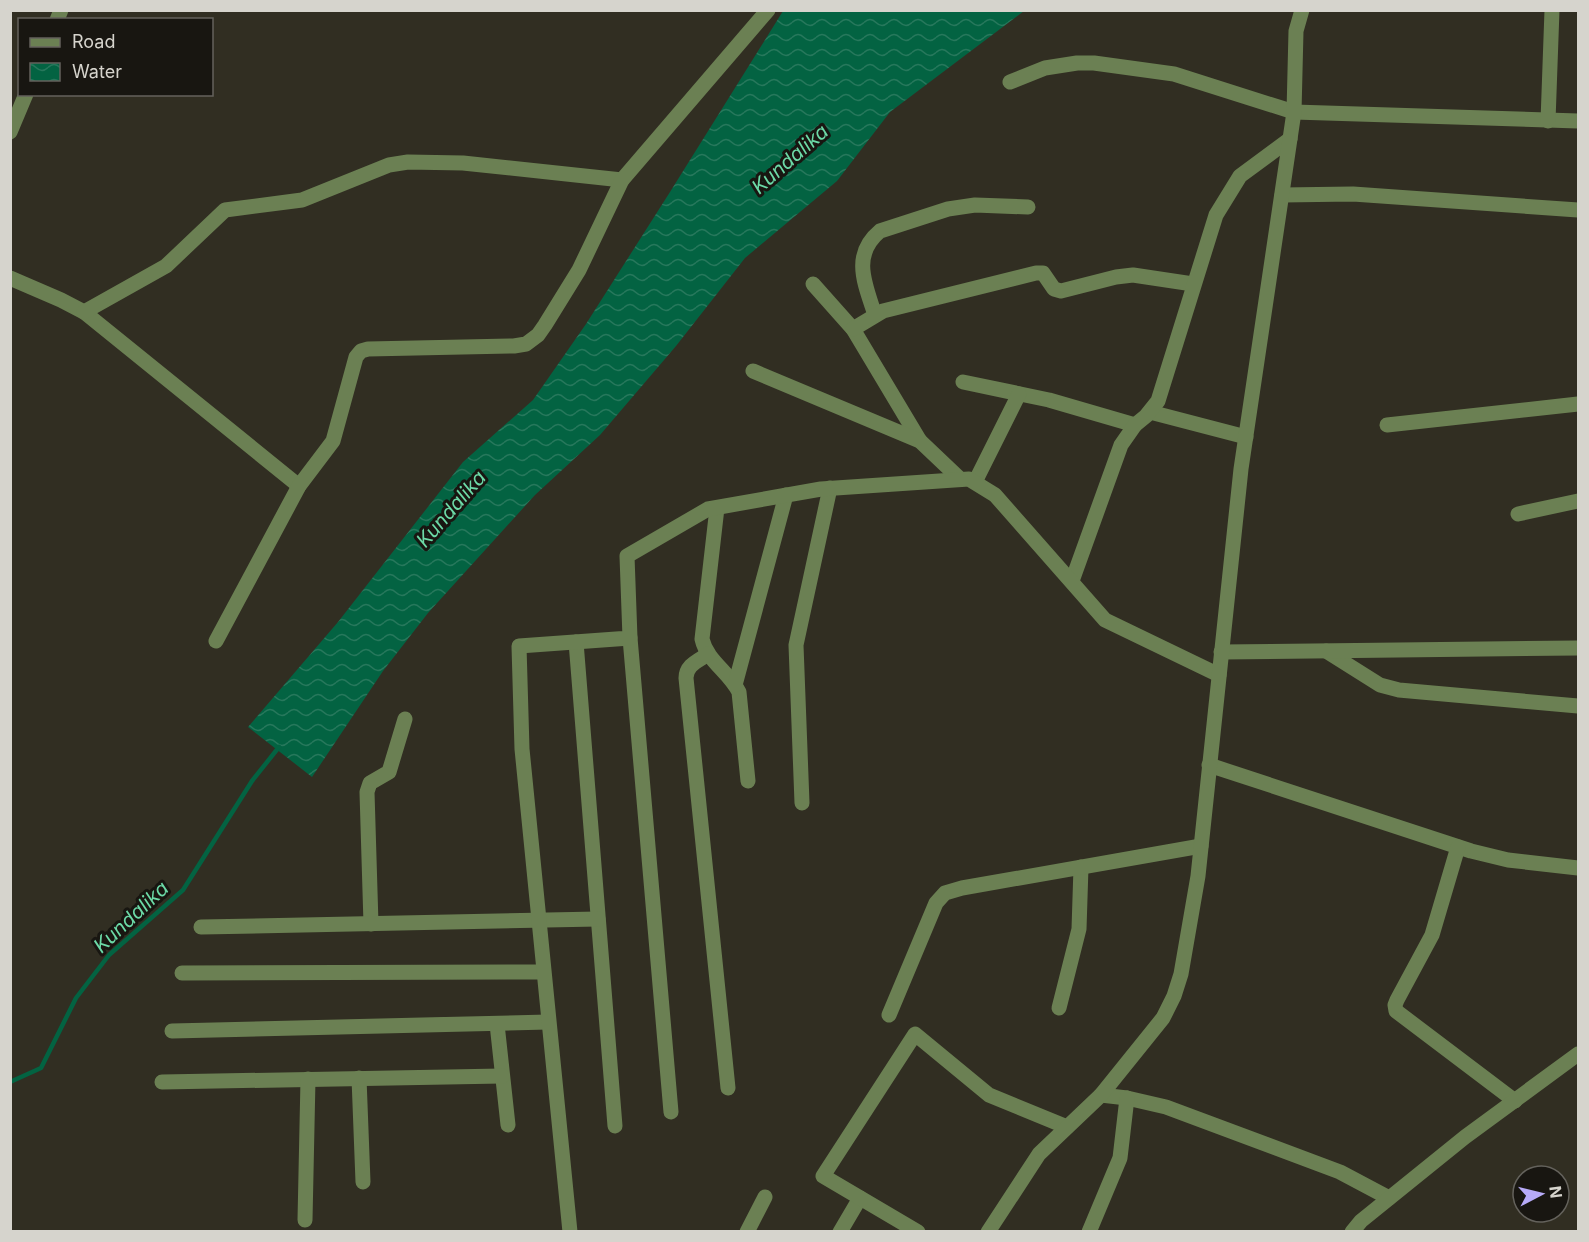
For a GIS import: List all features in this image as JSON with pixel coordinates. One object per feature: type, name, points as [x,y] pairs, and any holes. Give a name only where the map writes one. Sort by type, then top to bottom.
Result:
[{"type":"street","points":[[216,641],[298,486],[333,441],[356,357],[361,351],[514,346],[526,344],[538,335],[579,270],[622,180],[768,10]]},
{"type":"street","points":[[988,1232],[1039,1154],[1101,1095],[1163,1018],[1174,996],[1181,974],[1201,846],[1246,437],[1294,112],[1296,31],[1302,10]]},
{"type":"street","points":[[1548,121],[1552,10]]},
{"type":"street","points":[[1010,82],[1045,68],[1094,63],[1174,74],[1294,112],[1578,121]]},
{"type":"street","points":[[10,132],[25,96]]},
{"type":"street","points":[[1072,581],[1121,446],[1135,425],[1150,412],[1158,401],[1216,215],[1240,176],[1290,139]]},
{"type":"street","points":[[84,312],[166,266],[225,210],[302,200],[389,165],[408,162],[463,163],[622,180]]},
{"type":"street","points":[[1282,195],[1360,195],[1578,210]]},
{"type":"street","points":[[875,315],[863,279],[862,262],[868,243],[880,231],[948,209],[975,205],[1028,207]]},
{"type":"street","points":[[852,329],[883,311],[1036,273],[1043,273],[1053,289],[1061,291],[1133,275],[1193,284]]},
{"type":"street","points":[[11,279],[84,312],[298,486]]},
{"type":"street","points":[[813,284],[852,329],[920,441]]},
{"type":"street","points":[[753,371],[920,441],[968,481],[995,495],[1105,620],[1219,675]]},
{"type":"street","points":[[963,382],[1049,400],[1135,425]]},
{"type":"street","points":[[968,481],[1019,394]]},
{"type":"street","points":[[1387,425],[1578,404]]},
{"type":"street","points":[[1150,412],[1246,437]]},
{"type":"street","points":[[671,1112],[630,638],[627,556],[708,509],[830,488],[968,481]]},
{"type":"street","points":[[802,803],[796,645],[830,488]]},
{"type":"street","points":[[735,685],[786,495]]},
{"type":"street","points":[[1518,514],[1578,501]]},
{"type":"street","points":[[717,508],[702,632],[704,647],[708,654],[735,685],[740,698],[748,781]]},
{"type":"street","points":[[570,1232],[522,749],[519,646],[630,638]]},
{"type":"street","points":[[576,642],[615,1125]]},
{"type":"street","points":[[1221,652],[1578,648]]},
{"type":"street","points":[[1325,651],[1380,685],[1398,690],[1578,706]]},
{"type":"street","points":[[708,654],[689,666],[686,670],[686,678],[728,1088]]},
{"type":"street","points":[[371,924],[367,792],[370,783],[389,772],[405,719]]},
{"type":"street","points":[[1210,759],[1458,847],[1508,860],[1578,868]]},
{"type":"street","points":[[889,1015],[936,903],[945,893],[962,888],[1201,846]]},
{"type":"street","points":[[1458,847],[1432,935],[1397,1000],[1396,1011],[1515,1101]]},
{"type":"street","points":[[1059,1008],[1080,929],[1081,867]]},
{"type":"street","points":[[201,927],[598,919]]},
{"type":"street","points":[[182,973],[543,972]]},
{"type":"street","points":[[497,1023],[508,1125]]},
{"type":"street","points":[[171,1031],[548,1023]]},
{"type":"street","points":[[908,1229],[823,1176],[915,1034],[989,1095],[1067,1127]]},
{"type":"street","points":[[1352,1232],[1361,1221],[1465,1137],[1578,1054]]},
{"type":"street","points":[[162,1082],[502,1076]]},
{"type":"street","points":[[359,1078],[363,1182]]},
{"type":"street","points":[[305,1220],[308,1079]]},
{"type":"street","points":[[1101,1095],[1166,1107],[1340,1172],[1389,1198]]},
{"type":"street","points":[[1089,1232],[1120,1158],[1127,1098]]},
{"type":"street","points":[[747,1232],[765,1197]]},
{"type":"street","points":[[840,1232],[860,1198]]},
{"type":"water","points":[[783,11],[1024,11],[890,112],[837,181],[745,258],[676,346],[600,435],[535,495],[428,613],[383,671],[312,777],[248,727],[338,622],[463,462],[533,400],[586,324]]},
{"type":"waterway","name":"Kundalika","points":[[10,1082],[41,1068],[76,998],[109,955],[183,890],[252,781],[279,747]]}]
